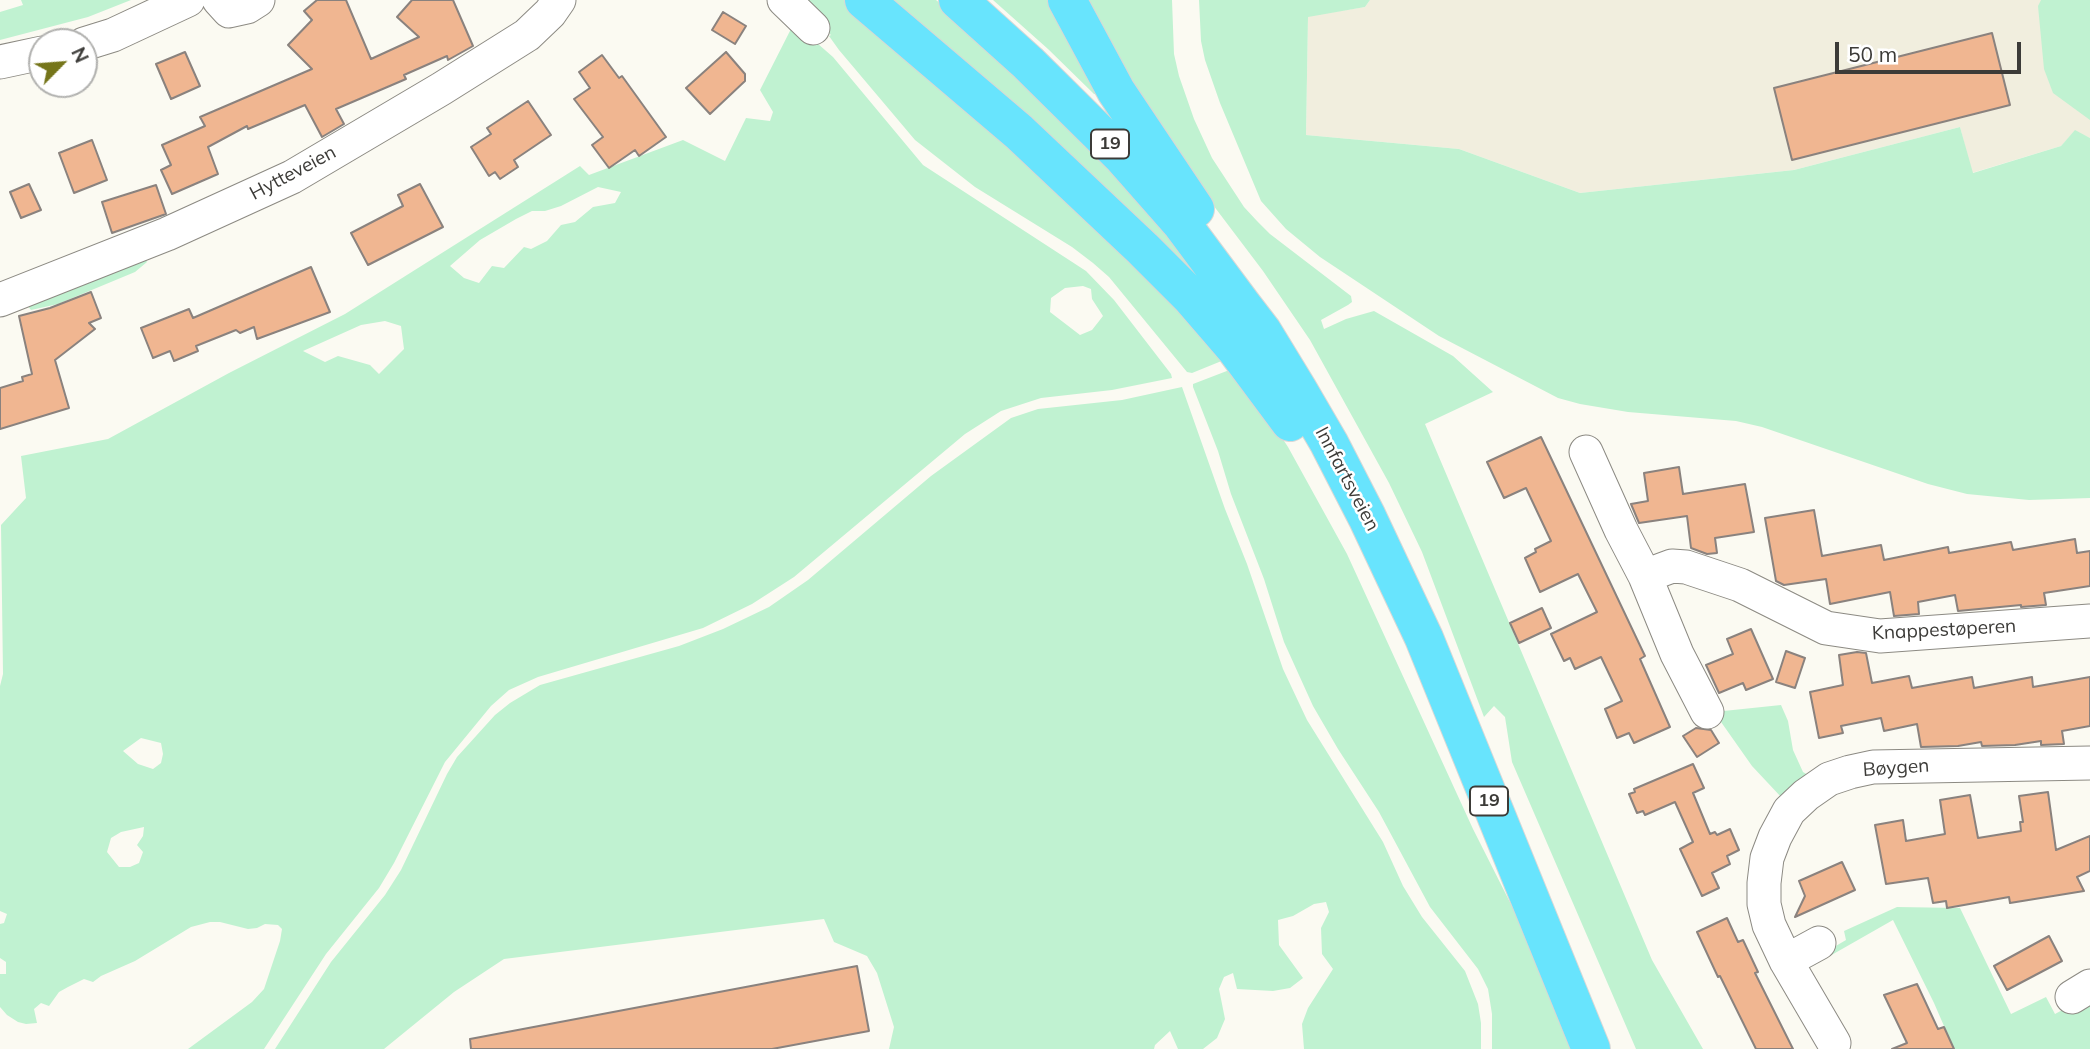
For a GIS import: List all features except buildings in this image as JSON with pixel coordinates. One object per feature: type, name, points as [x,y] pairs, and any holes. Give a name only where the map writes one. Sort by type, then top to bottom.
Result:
[{"type":"highway","points":[[864,0],[1074,182],[1191,297],[1272,395],[1304,442],[1347,515],[1385,554]]},
{"type":"highway","name":"Innfartsveien","points":[[958,0],[1028,62],[1122,156],[1181,223],[1262,331],[1329,443],[1385,554],[1423,638],[1591,1049]]},
{"type":"highway","points":[[1067,0],[1116,91],[1207,228],[1242,305]]},
{"type":"street","points":[[98,40],[188,0]]},
{"type":"street","points":[[219,0],[229,11],[247,8],[258,0]]},
{"type":"street","name":"Hytteveien","points":[[0,300],[167,234],[292,177],[527,35],[550,13],[559,0]]},
{"type":"street","points":[[784,0],[813,28]]},
{"type":"street","points":[[0,62],[28,56]]},
{"type":"street","points":[[1586,452],[1645,576],[1677,654],[1707,712]]},
{"type":"street","name":"Knappestøperen","points":[[1645,576],[1672,566],[1686,568],[1740,586],[1826,628],[1880,636],[2090,621]]},
{"type":"street","name":"Bøygen","points":[[1834,1043],[1786,961],[1769,925],[1764,904],[1767,858],[1789,811],[1829,779],[1873,768],[2090,763]]},
{"type":"street","points":[[1786,961],[1819,943]]},
{"type":"shaded area","points":[[1370,0],[2090,0],[2090,138],[2075,131],[2061,146],[1972,173],[1960,127],[1794,170],[1580,193],[1459,149],[1306,135],[1308,16],[1365,7]]},
{"type":"green space","points":[[21,0],[131,0],[88,17],[46,28],[28,28],[28,33],[0,40],[0,12],[23,5]]},
{"type":"green space","points":[[794,0],[845,0],[873,23],[1068,193],[1224,360],[1192,373],[1187,372],[1109,277],[1093,263],[975,187],[915,140],[839,50],[829,36],[831,35]]},
{"type":"green space","points":[[879,0],[936,0],[963,22],[1108,162],[1211,288]]},
{"type":"green space","points":[[993,0],[1055,0],[1099,95],[1094,94]]},
{"type":"green space","points":[[1082,0],[1172,0],[1174,54],[1179,76],[1194,119],[1212,158],[1244,207],[1270,234],[1351,296],[1352,302],[1321,320],[1324,329],[1374,311],[1453,356],[1493,392],[1425,424],[1652,960],[1703,1049],[1636,1049],[1512,762],[1505,717],[1494,706],[1484,717],[1422,552],[1389,483],[1310,340],[1263,271],[1179,160]]},
{"type":"green space","points":[[1199,0],[1370,0],[1365,7],[1308,17],[1306,135],[1459,149],[1580,193],[1794,170],[1960,127],[1973,173],[2061,146],[2075,130],[2090,138],[2090,498],[2029,500],[1967,494],[1928,484],[1762,427],[1736,421],[1628,412],[1580,404],[1558,398],[1439,336],[1320,257],[1286,229],[1261,201],[1205,60]]},
{"type":"green space","points":[[2041,0],[2090,0],[2090,120],[2053,93],[2044,69],[2038,6]]},
{"type":"green space","points":[[794,23],[833,57],[923,165],[1086,271],[1114,300],[1172,378],[1112,390],[1041,398],[1001,411],[965,434],[794,577],[752,604],[703,628],[538,677],[509,690],[491,706],[445,762],[379,888],[326,954],[264,1049],[188,1049],[252,1002],[264,989],[280,941],[282,929],[278,925],[265,924],[248,929],[210,922],[191,927],[135,961],[93,982],[84,979],[59,992],[49,1006],[41,1003],[34,1009],[37,1023],[18,1022],[7,1015],[0,1007],[0,974],[6,974],[6,962],[0,958],[0,924],[4,923],[7,914],[0,911],[0,686],[3,674],[1,525],[26,498],[21,456],[108,439],[345,314],[580,166],[589,175],[683,140],[725,161],[746,118],[770,121],[773,112],[760,90]],"holes":[[[598,187],[621,192],[615,203],[593,207],[575,222],[561,225],[547,241],[531,249],[524,247],[504,268],[492,266],[479,283],[464,278],[450,266],[480,240],[516,219],[532,211],[545,211]],[[1083,286],[1091,289],[1092,299],[1103,316],[1092,330],[1080,335],[1050,312],[1051,298],[1065,288]],[[385,321],[401,326],[404,349],[379,374],[370,365],[338,356],[325,362],[303,351],[361,325]],[[141,738],[161,743],[161,763],[153,769],[138,764],[123,751]],[[144,827],[143,836],[137,845],[143,852],[139,863],[130,867],[119,867],[107,852],[111,838],[121,832]]]},
{"type":"green space","points":[[144,256],[147,262],[135,272],[58,304],[31,310],[27,305]]},
{"type":"green space","points":[[1232,369],[1288,447],[1347,554],[1473,829],[1526,934],[1576,1049],[1492,1049],[1492,1014],[1488,989],[1478,969],[1430,907],[1379,812],[1313,706],[1284,642],[1264,579],[1193,387],[1193,384]]},
{"type":"green space","points":[[1182,387],[1283,669],[1307,720],[1383,842],[1403,886],[1422,917],[1465,971],[1478,1004],[1481,1049],[1304,1049],[1302,1024],[1308,1008],[1333,969],[1322,954],[1321,928],[1329,912],[1326,902],[1314,904],[1293,916],[1278,920],[1279,945],[1303,978],[1290,988],[1273,991],[1237,989],[1233,973],[1224,977],[1219,989],[1225,1019],[1217,1038],[1203,1049],[1178,1049],[1170,1031],[1154,1049],[889,1049],[894,1027],[877,973],[867,956],[834,942],[824,919],[504,959],[454,992],[384,1049],[275,1049],[331,962],[385,895],[401,870],[457,757],[495,715],[510,703],[540,685],[679,646],[769,607],[808,580],[931,476],[1011,418],[1038,409],[1122,400]]},
{"type":"green space","points":[[1781,705],[1788,721],[1793,750],[1803,772],[1808,775],[1782,798],[1752,766],[1714,712]]},
{"type":"green space","points":[[1897,907],[1960,908],[2011,1014],[2046,997],[2055,1014],[2090,995],[2090,1049],[1954,1049],[1893,920],[1814,965],[1817,957],[1846,940],[1844,931]]}]
